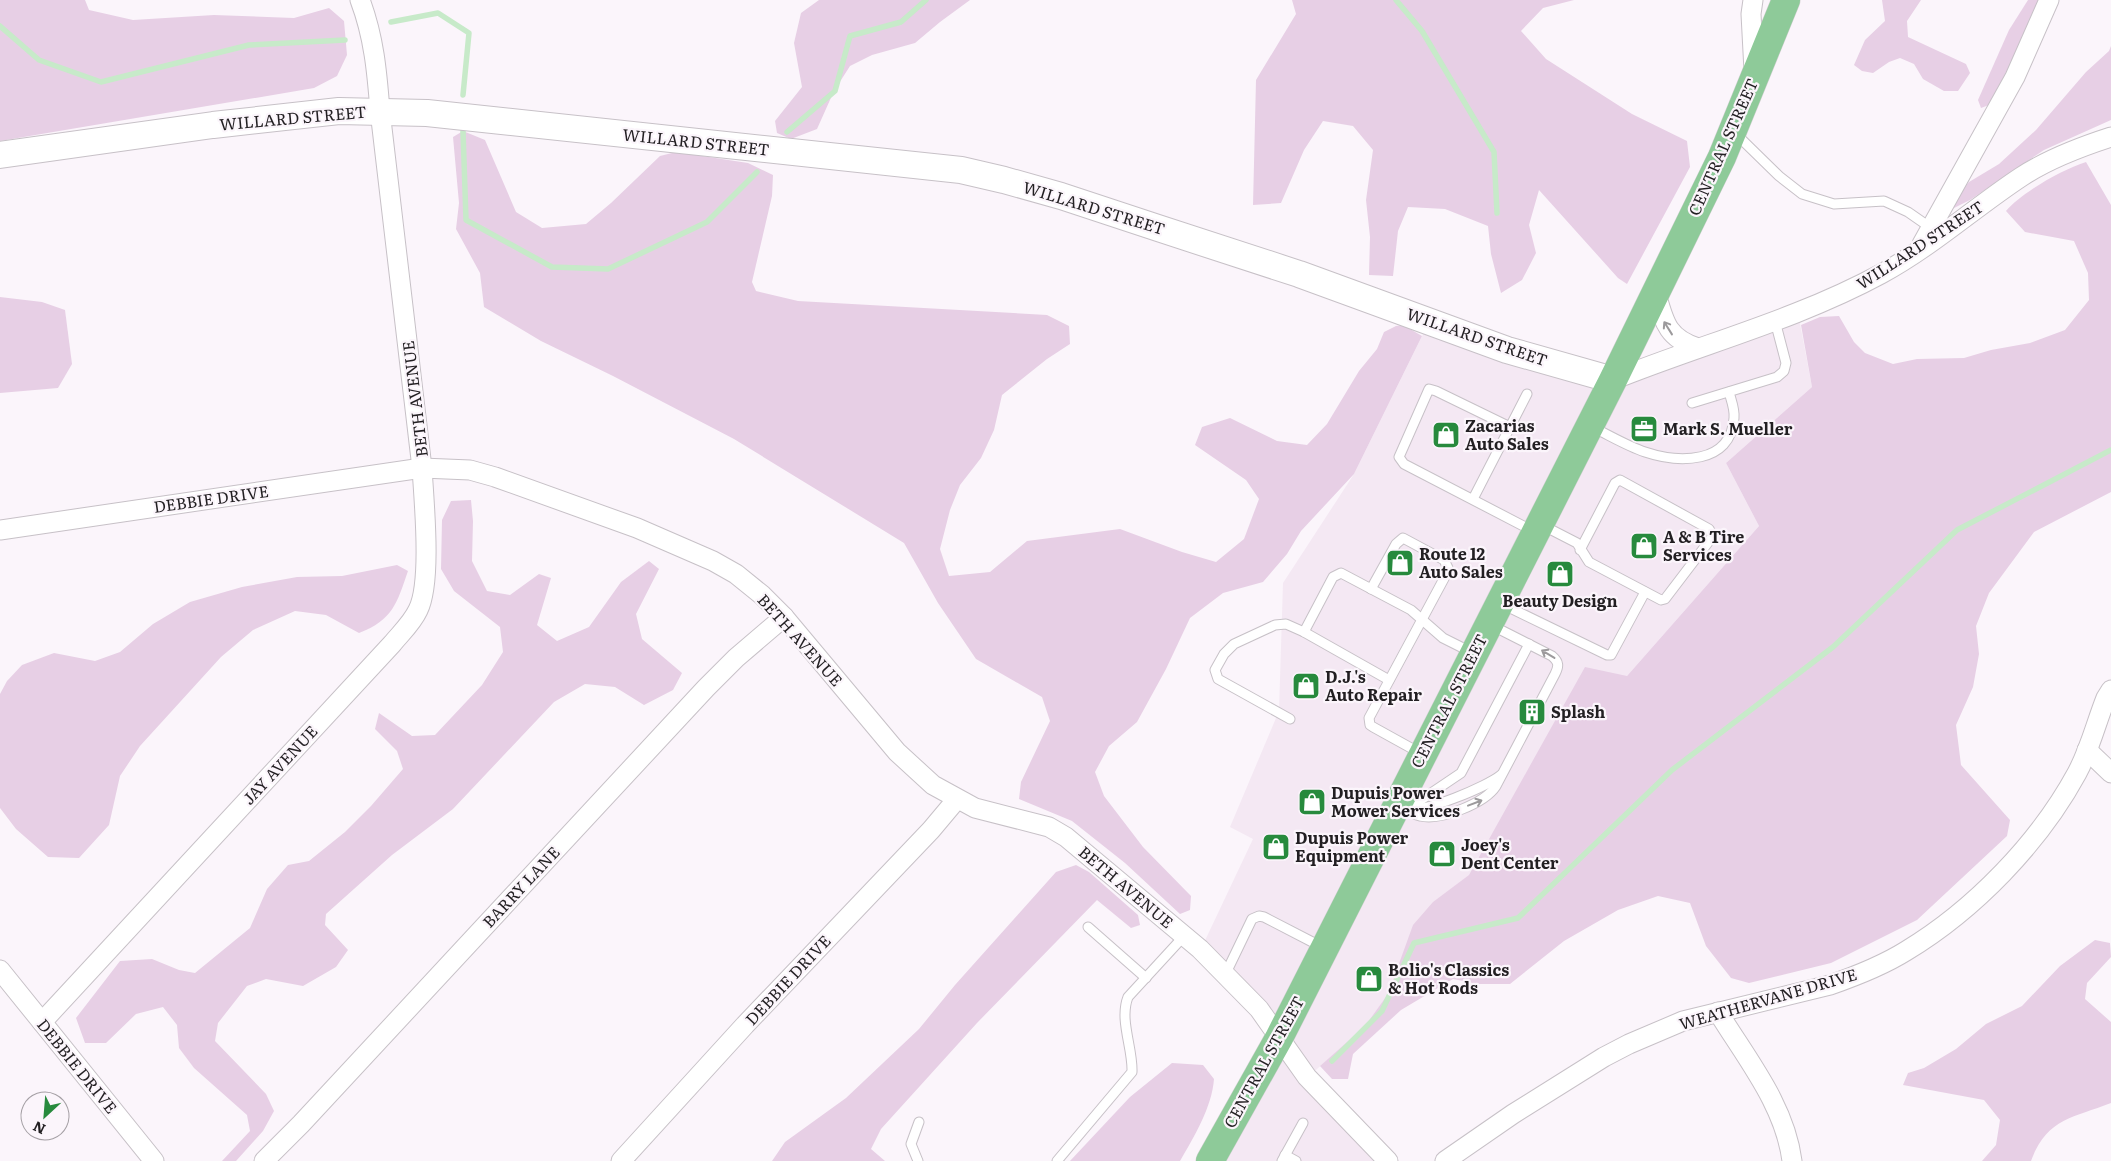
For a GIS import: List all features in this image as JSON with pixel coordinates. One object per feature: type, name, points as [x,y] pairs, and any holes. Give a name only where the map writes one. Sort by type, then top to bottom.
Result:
[{"type":"main road","name":"CENTRAL STREET","points":[[1210,1161],[1279,1038],[1613,380],[1722,157],[1786,0]]},
{"type":"street","name":"BETH AVENUE","points":[[360,0],[372,36],[375,52],[380,111],[422,468],[470,470],[523,486],[637,528],[713,560],[736,574],[762,595],[784,617],[897,752],[934,785],[975,808],[1049,827],[1066,838],[1185,936],[1259,1009],[1307,1077],[1388,1161]]},
{"type":"street","points":[[1753,0],[1751,14],[1754,78]]},
{"type":"street","points":[[1920,249],[2014,77],[2049,0]]},
{"type":"street","name":"WILLARD STREET","points":[[0,155],[339,111],[380,111],[437,114],[961,170],[1014,182],[1149,225],[1299,274],[1507,350],[1613,380],[1836,298],[1883,273],[1920,249],[2022,176],[2060,156],[2111,138]]},
{"type":"street","points":[[1656,293],[1663,319],[1672,334],[1686,344],[1698,348]]},
{"type":"street","name":"DEBBIE DRIVE","points":[[0,530],[422,468]]},
{"type":"street","name":"JAY AVENUE","points":[[42,1022],[384,654],[412,620],[419,609],[423,596],[425,568],[426,526],[422,468]]},
{"type":"street","name":"BARRY LANE","points":[[264,1161],[301,1124],[706,688],[736,658],[784,617]]},
{"type":"street","name":"WEATHERVANE DRIVE","points":[[1445,1161],[1513,1114],[1604,1057],[1652,1034],[1683,1021],[1830,985],[1853,977],[1905,952],[1927,937],[1987,889],[2017,857],[2065,793],[2078,772],[2111,690]]},
{"type":"street","points":[[2087,750],[2111,774]]},
{"type":"street","name":"DEBBIE DRIVE","points":[[620,1161],[745,1025],[931,830],[957,799]]},
{"type":"street","name":"DEBBIE DRIVE","points":[[0,970],[154,1161]]},
{"type":"street","points":[[1718,1012],[1778,1110],[1786,1130],[1792,1161]]},
{"type":"lane","points":[[1733,132],[1779,176],[1802,194],[1834,204],[1884,201],[1908,212],[1931,228]]},
{"type":"lane","points":[[1692,403],[1777,377],[1784,371],[1786,363],[1774,321]]},
{"type":"lane","points":[[1510,427],[1436,391],[1429,390],[1399,452],[1400,459],[1404,464],[1473,499],[1537,528],[1577,543],[1580,550],[1589,562],[1661,600],[1665,599],[1713,536],[1709,529],[1620,480],[1614,483],[1580,550]]},
{"type":"lane","points":[[1590,426],[1643,451],[1656,455],[1676,458],[1698,458],[1714,453],[1722,447],[1731,431],[1734,417],[1729,392]]},
{"type":"lane","points":[[1473,499],[1527,394]]},
{"type":"lane","points":[[1371,589],[1399,540],[1406,540],[1444,560],[1448,568],[1368,718],[1370,725],[1423,754]]},
{"type":"lane","points":[[1304,632],[1336,575],[1345,574],[1411,610],[1443,638],[1474,654]]},
{"type":"lane","points":[[1494,613],[1611,655],[1644,592]]},
{"type":"lane","points":[[1398,803],[1419,816],[1435,817],[1488,797],[1504,773],[1559,667],[1558,662],[1552,656],[1529,644],[1494,613]]},
{"type":"lane","points":[[1290,720],[1218,679],[1215,670],[1224,654],[1234,644],[1276,625],[1286,624],[1304,632],[1389,680]]},
{"type":"lane","points":[[1398,803],[1408,806],[1415,804],[1461,773],[1529,644]]},
{"type":"lane","points":[[1398,803],[1409,809],[1420,810],[1487,784],[1504,773]]},
{"type":"lane","points":[[1225,974],[1252,919],[1255,917],[1264,917],[1324,949]]},
{"type":"lane","points":[[1088,927],[1146,978]]},
{"type":"lane","points":[[1057,1161],[1132,1072],[1124,1007],[1128,997],[1185,936]]},
{"type":"lane","points":[[918,1161],[910,1144],[919,1122]]},
{"type":"lane","points":[[1296,1161],[1283,1158],[1303,1124]]},
{"type":"shaded area","points":[[0,0],[85,0],[89,10],[133,20],[214,15],[294,18],[329,8],[344,21],[347,55],[337,76],[314,88],[0,141]]},
{"type":"shaded area","points":[[819,0],[970,0],[915,43],[872,55],[850,66],[834,91],[817,129],[791,139],[777,133],[775,121],[802,87],[794,43],[801,13]]},
{"type":"shaded area","points":[[1292,0],[1574,0],[1543,8],[1521,31],[1546,59],[1632,114],[1687,141],[1690,167],[1627,284],[1618,278],[1539,190],[1529,225],[1536,253],[1522,280],[1501,293],[1491,254],[1488,226],[1445,209],[1408,207],[1398,231],[1393,276],[1369,275],[1370,237],[1366,200],[1373,150],[1353,126],[1323,121],[1304,150],[1281,203],[1253,205],[1256,80],[1296,14]]},
{"type":"shaded area","points":[[1882,0],[1921,0],[1907,21],[1908,37],[1966,64],[1970,73],[1958,91],[1944,91],[1923,79],[1914,64],[1900,58],[1889,62],[1873,73],[1862,71],[1854,65],[1865,40],[1885,21]]},
{"type":"shaded area","points":[[2028,0],[2044,0],[2022,49],[1989,105],[1981,108],[1978,100],[2009,30]]},
{"type":"shaded area","points":[[2111,46],[2111,120],[2044,150],[1970,200],[1954,208],[1953,198],[1969,182],[1999,164],[2036,130],[2086,72],[2109,51]]},
{"type":"shaded area","points":[[463,131],[485,140],[516,212],[542,228],[586,224],[660,156],[676,152],[748,163],[773,175],[772,196],[752,282],[756,291],[798,301],[1047,315],[1069,326],[1070,344],[1047,359],[1002,395],[994,430],[981,458],[960,485],[950,510],[940,549],[949,576],[990,572],[1027,541],[1120,529],[1182,552],[1216,562],[1244,539],[1259,499],[1246,480],[1195,445],[1202,427],[1230,418],[1277,441],[1307,445],[1327,424],[1359,371],[1377,349],[1384,332],[1403,325],[1422,336],[1354,474],[1301,531],[1287,554],[1263,582],[1223,593],[1190,618],[1166,669],[1137,722],[1109,746],[1095,772],[1104,796],[1143,847],[1191,896],[1190,910],[1180,914],[1125,863],[1072,821],[1019,799],[1021,782],[1050,721],[1042,697],[976,659],[938,603],[904,543],[734,439],[541,341],[484,307],[480,273],[456,229],[459,203],[453,137]]},
{"type":"shaded area","points":[[2086,162],[2111,205],[2111,492],[2034,532],[1989,593],[1976,626],[1979,654],[1973,687],[1956,725],[1961,765],[2010,820],[2007,836],[1917,920],[1831,963],[1749,983],[1731,978],[1706,946],[1690,903],[1658,896],[1618,910],[1564,941],[1510,984],[1478,984],[1453,979],[1401,1010],[1353,1054],[1348,1079],[1332,1079],[1320,1066],[1365,1026],[1388,994],[1413,925],[1433,902],[1469,875],[1585,667],[1627,676],[1759,526],[1726,463],[1812,387],[1801,325],[1820,317],[1839,316],[1854,342],[1865,353],[1893,364],[1917,359],[1964,358],[1991,350],[2030,343],[2065,330],[2089,300],[2088,273],[2074,241],[2025,232],[2006,211],[2043,182]]},
{"type":"shaded area","points":[[0,297],[42,302],[65,310],[72,364],[58,388],[0,393]]},
{"type":"shaded area","points":[[1798,313],[1812,387],[1726,463],[1759,526],[1627,676],[1451,908],[1365,1026],[1308,1077],[1388,1161],[1210,1161],[1279,1038],[1201,949],[1253,839],[1230,827],[1279,711],[1283,583],[1354,474],[1429,322],[1613,380]]},
{"type":"shaded area","points":[[471,500],[473,521],[472,561],[487,591],[510,595],[539,574],[551,578],[537,625],[557,641],[589,627],[621,582],[649,561],[659,569],[636,614],[642,639],[682,673],[673,690],[644,705],[615,687],[585,684],[554,702],[453,809],[392,855],[326,914],[325,925],[348,950],[336,967],[303,986],[266,979],[247,986],[218,1023],[215,1041],[266,1094],[274,1111],[263,1131],[236,1161],[222,1161],[250,1131],[247,1115],[194,1068],[179,1048],[177,1025],[163,1007],[136,1014],[106,1043],[85,1043],[76,1018],[120,961],[152,959],[179,970],[195,973],[250,928],[267,889],[288,865],[309,861],[345,832],[371,806],[403,769],[397,751],[375,729],[379,713],[412,736],[435,735],[482,685],[503,652],[500,627],[454,591],[441,569],[442,520],[451,501]]},
{"type":"shaded area","points":[[397,565],[408,571],[397,601],[387,616],[370,628],[359,633],[326,615],[295,611],[253,630],[221,657],[140,746],[120,776],[109,825],[79,858],[48,857],[16,829],[0,808],[0,694],[7,681],[22,665],[54,653],[95,661],[120,652],[153,624],[190,602],[242,587],[297,577],[342,576]]},
{"type":"shaded area","points":[[1076,865],[1089,872],[1138,915],[1140,925],[1131,928],[1097,900],[977,1023],[881,1129],[871,1149],[885,1161],[772,1161],[785,1142],[846,1098],[919,1029],[955,985],[1056,872]]},
{"type":"shaded area","points":[[2095,940],[2110,943],[2111,957],[2087,983],[2085,999],[2111,1022],[2111,1103],[2073,1117],[2053,1128],[2037,1147],[2031,1161],[1982,1161],[1996,1145],[2000,1120],[1984,1100],[1903,1085],[1908,1073],[1924,1068],[1956,1049],[1986,1024],[2022,1006],[2060,966]]},
{"type":"shaded area","points":[[1172,1063],[1203,1065],[1214,1079],[1213,1090],[1206,1111],[1180,1161],[1070,1161],[1130,1097]]},
{"type":"waterway","points":[[787,132],[835,91],[850,36],[901,22],[926,0]]},
{"type":"waterway","points":[[1396,0],[1422,31],[1494,152],[1497,213]]},
{"type":"waterway","points":[[391,22],[438,13],[469,33],[463,95]]},
{"type":"waterway","points":[[0,26],[39,60],[101,82],[249,45],[345,40]]},
{"type":"waterway","points":[[463,131],[466,220],[552,267],[608,269],[707,222],[757,172]]},
{"type":"waterway","points":[[1332,1061],[1382,1011],[1414,943],[1518,918],[1672,770],[1833,647],[1957,530],[2111,450]]},
{"type":"place","name":"Mark S. Mueller","points":[[1644,429]]},
{"type":"place","name":"Zacarias Auto Sales","points":[[1446,435]]},
{"type":"place","name":"A & B Tire Services","points":[[1644,546]]},
{"type":"place","name":"Route 12 Auto Sales","points":[[1400,563]]},
{"type":"place","name":"Beauty Design","points":[[1560,574]]},
{"type":"place","name":"D.J.'s Auto Repair","points":[[1306,686]]},
{"type":"place","name":"Splash","points":[[1532,712]]},
{"type":"place","name":"Dupuis Power Mower Services","points":[[1312,802]]},
{"type":"place","name":"Dupuis Power Equipment","points":[[1276,847]]},
{"type":"place","name":"Joey's Dent Center","points":[[1442,854]]},
{"type":"place","name":"Bolio's Classics & Hot Rods","points":[[1369,979]]}]
